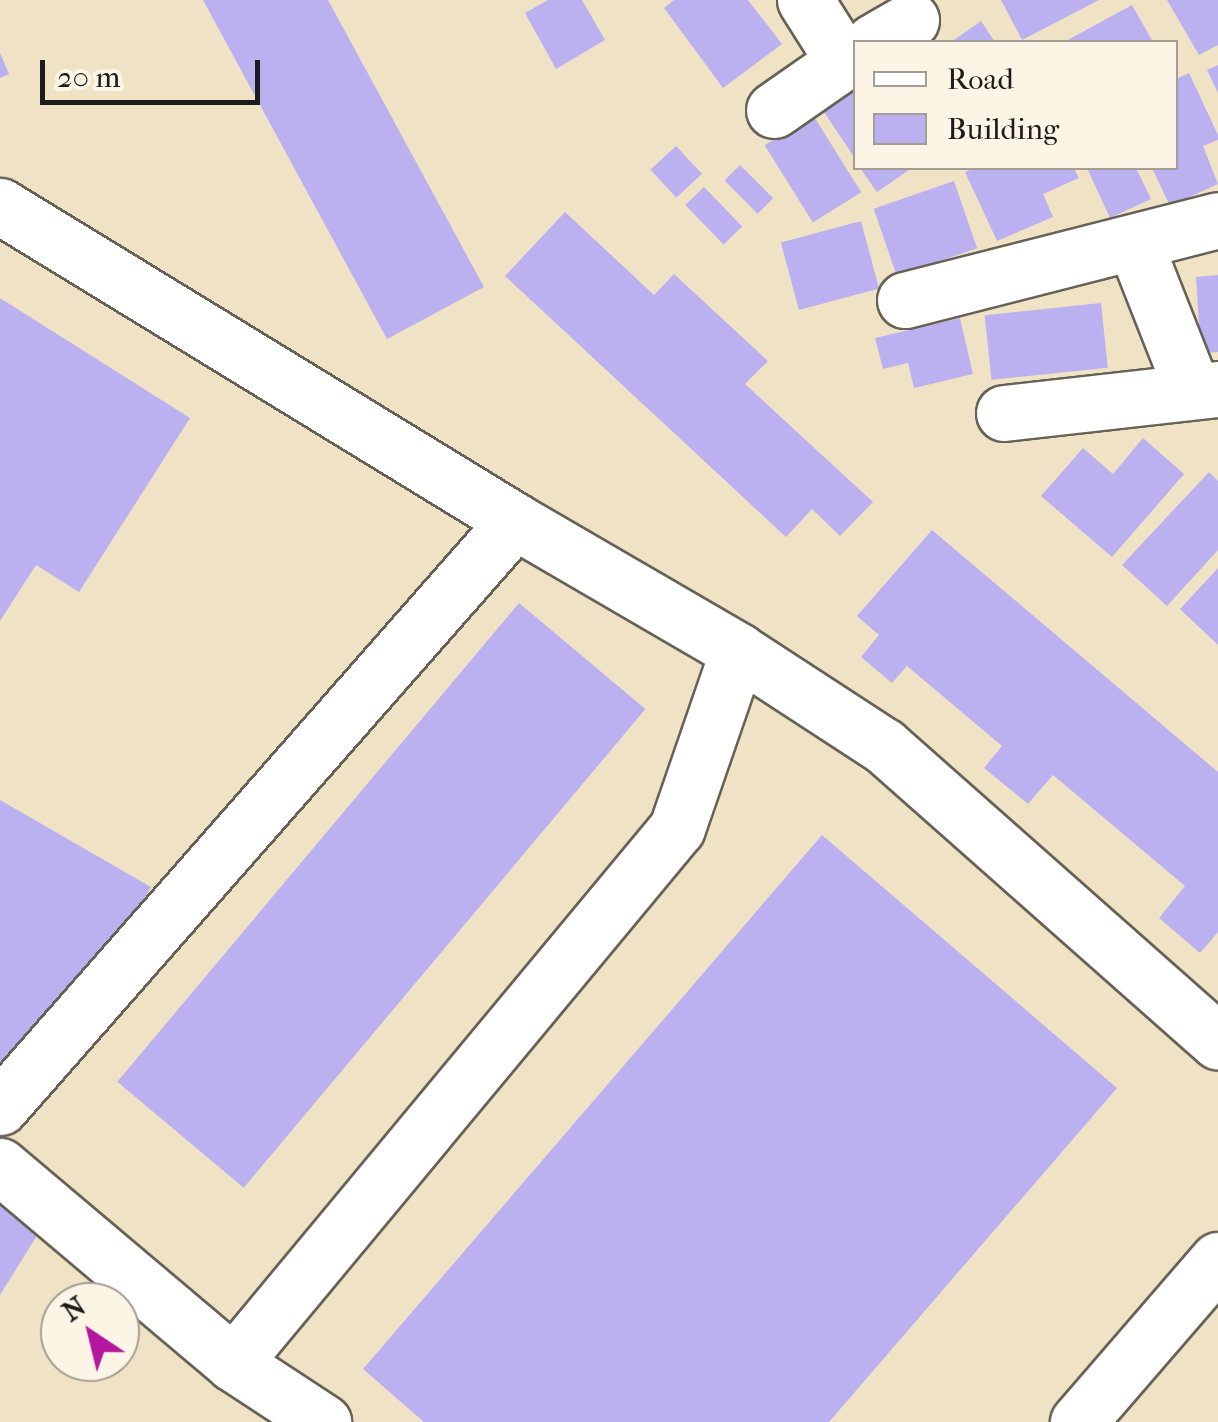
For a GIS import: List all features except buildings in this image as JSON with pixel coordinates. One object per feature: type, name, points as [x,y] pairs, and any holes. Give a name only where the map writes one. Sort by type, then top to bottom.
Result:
[{"type":"street","points":[[806,0],[865,40]]},
{"type":"street","points":[[774,110],[853,56]]},
{"type":"street","points":[[0,206],[515,521],[738,651],[884,746],[1218,1042]]},
{"type":"street","points":[[905,300],[1218,220]]},
{"type":"street","points":[[1004,413],[1205,389],[1134,242]]},
{"type":"street","points":[[0,1108],[515,521]]},
{"type":"street","points":[[233,1363],[677,828],[738,651]]},
{"type":"street","points":[[0,1166],[233,1363],[323,1422]]},
{"type":"street","points":[[1078,1422],[1218,1260]]}]
